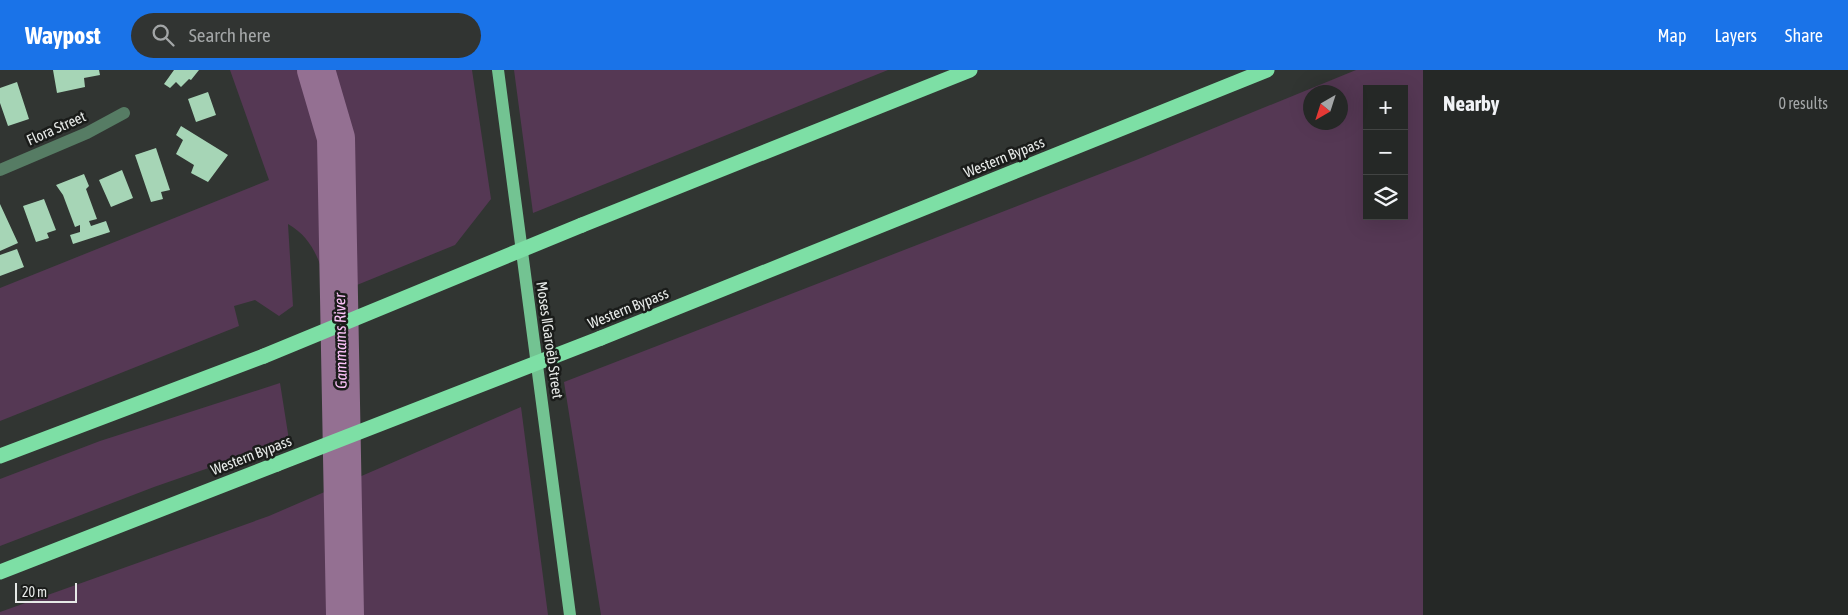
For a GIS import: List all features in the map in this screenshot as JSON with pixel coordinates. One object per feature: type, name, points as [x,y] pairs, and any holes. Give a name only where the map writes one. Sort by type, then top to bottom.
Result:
[{"type":"highway","points":[[0,456],[264,356],[582,224],[970,70]]},
{"type":"highway","name":"Western Bypass","points":[[0,572],[601,338],[1267,70]]},
{"type":"main road","name":"Moses ǁGaroëb Street","points":[[498,70],[570,615]]},
{"type":"street","name":"Flora Street","points":[[0,170],[87,133],[124,113]]},
{"type":"shaded area","points":[[230,70],[472,70],[491,199],[455,245],[330,296],[320,265],[311,246],[297,230],[288,224],[293,306],[279,316],[255,300],[234,306],[239,326],[0,421],[0,288],[269,180]]},
{"type":"shaded area","points":[[514,70],[888,70],[533,213]]},
{"type":"shaded area","points":[[1356,70],[1423,70],[1423,615],[601,615],[564,382],[1136,160],[1303,92],[1303,130],[1348,130],[1348,85],[1319,85]]},
{"type":"shaded area","points":[[280,383],[289,440],[154,487],[0,546],[0,479],[100,441]]},
{"type":"shaded area","points":[[521,407],[548,615],[0,615],[0,612],[269,516]]},
{"type":"building","points":[[53,70],[99,70],[100,75],[84,78],[85,87],[57,93]]},
{"type":"building","points":[[174,70],[199,70],[191,80],[189,79],[181,87],[176,82],[170,88],[164,84]]},
{"type":"building","points":[[17,82],[29,119],[8,126],[0,103],[0,88]]},
{"type":"building","points":[[208,92],[216,115],[196,122],[188,99]]},
{"type":"building","points":[[181,126],[228,155],[208,182],[191,173],[194,165],[176,154],[183,140],[176,135]]},
{"type":"building","points":[[156,148],[170,190],[161,192],[163,199],[151,202],[135,155]]},
{"type":"building","points":[[122,170],[133,198],[111,207],[99,180]]},
{"type":"building","points":[[84,174],[89,186],[86,189],[97,219],[89,221],[91,226],[106,221],[110,232],[73,244],[70,235],[80,232],[80,225],[75,227],[63,195],[56,185]]},
{"type":"building","points":[[44,199],[56,230],[47,233],[49,238],[36,242],[23,206]]},
{"type":"building","points":[[0,204],[18,243],[0,251]]},
{"type":"building","points":[[17,249],[24,267],[0,276],[0,255]]},
{"type":"waterway","name":"Gammams River","points":[[316,70],[336,138],[345,615]]}]
